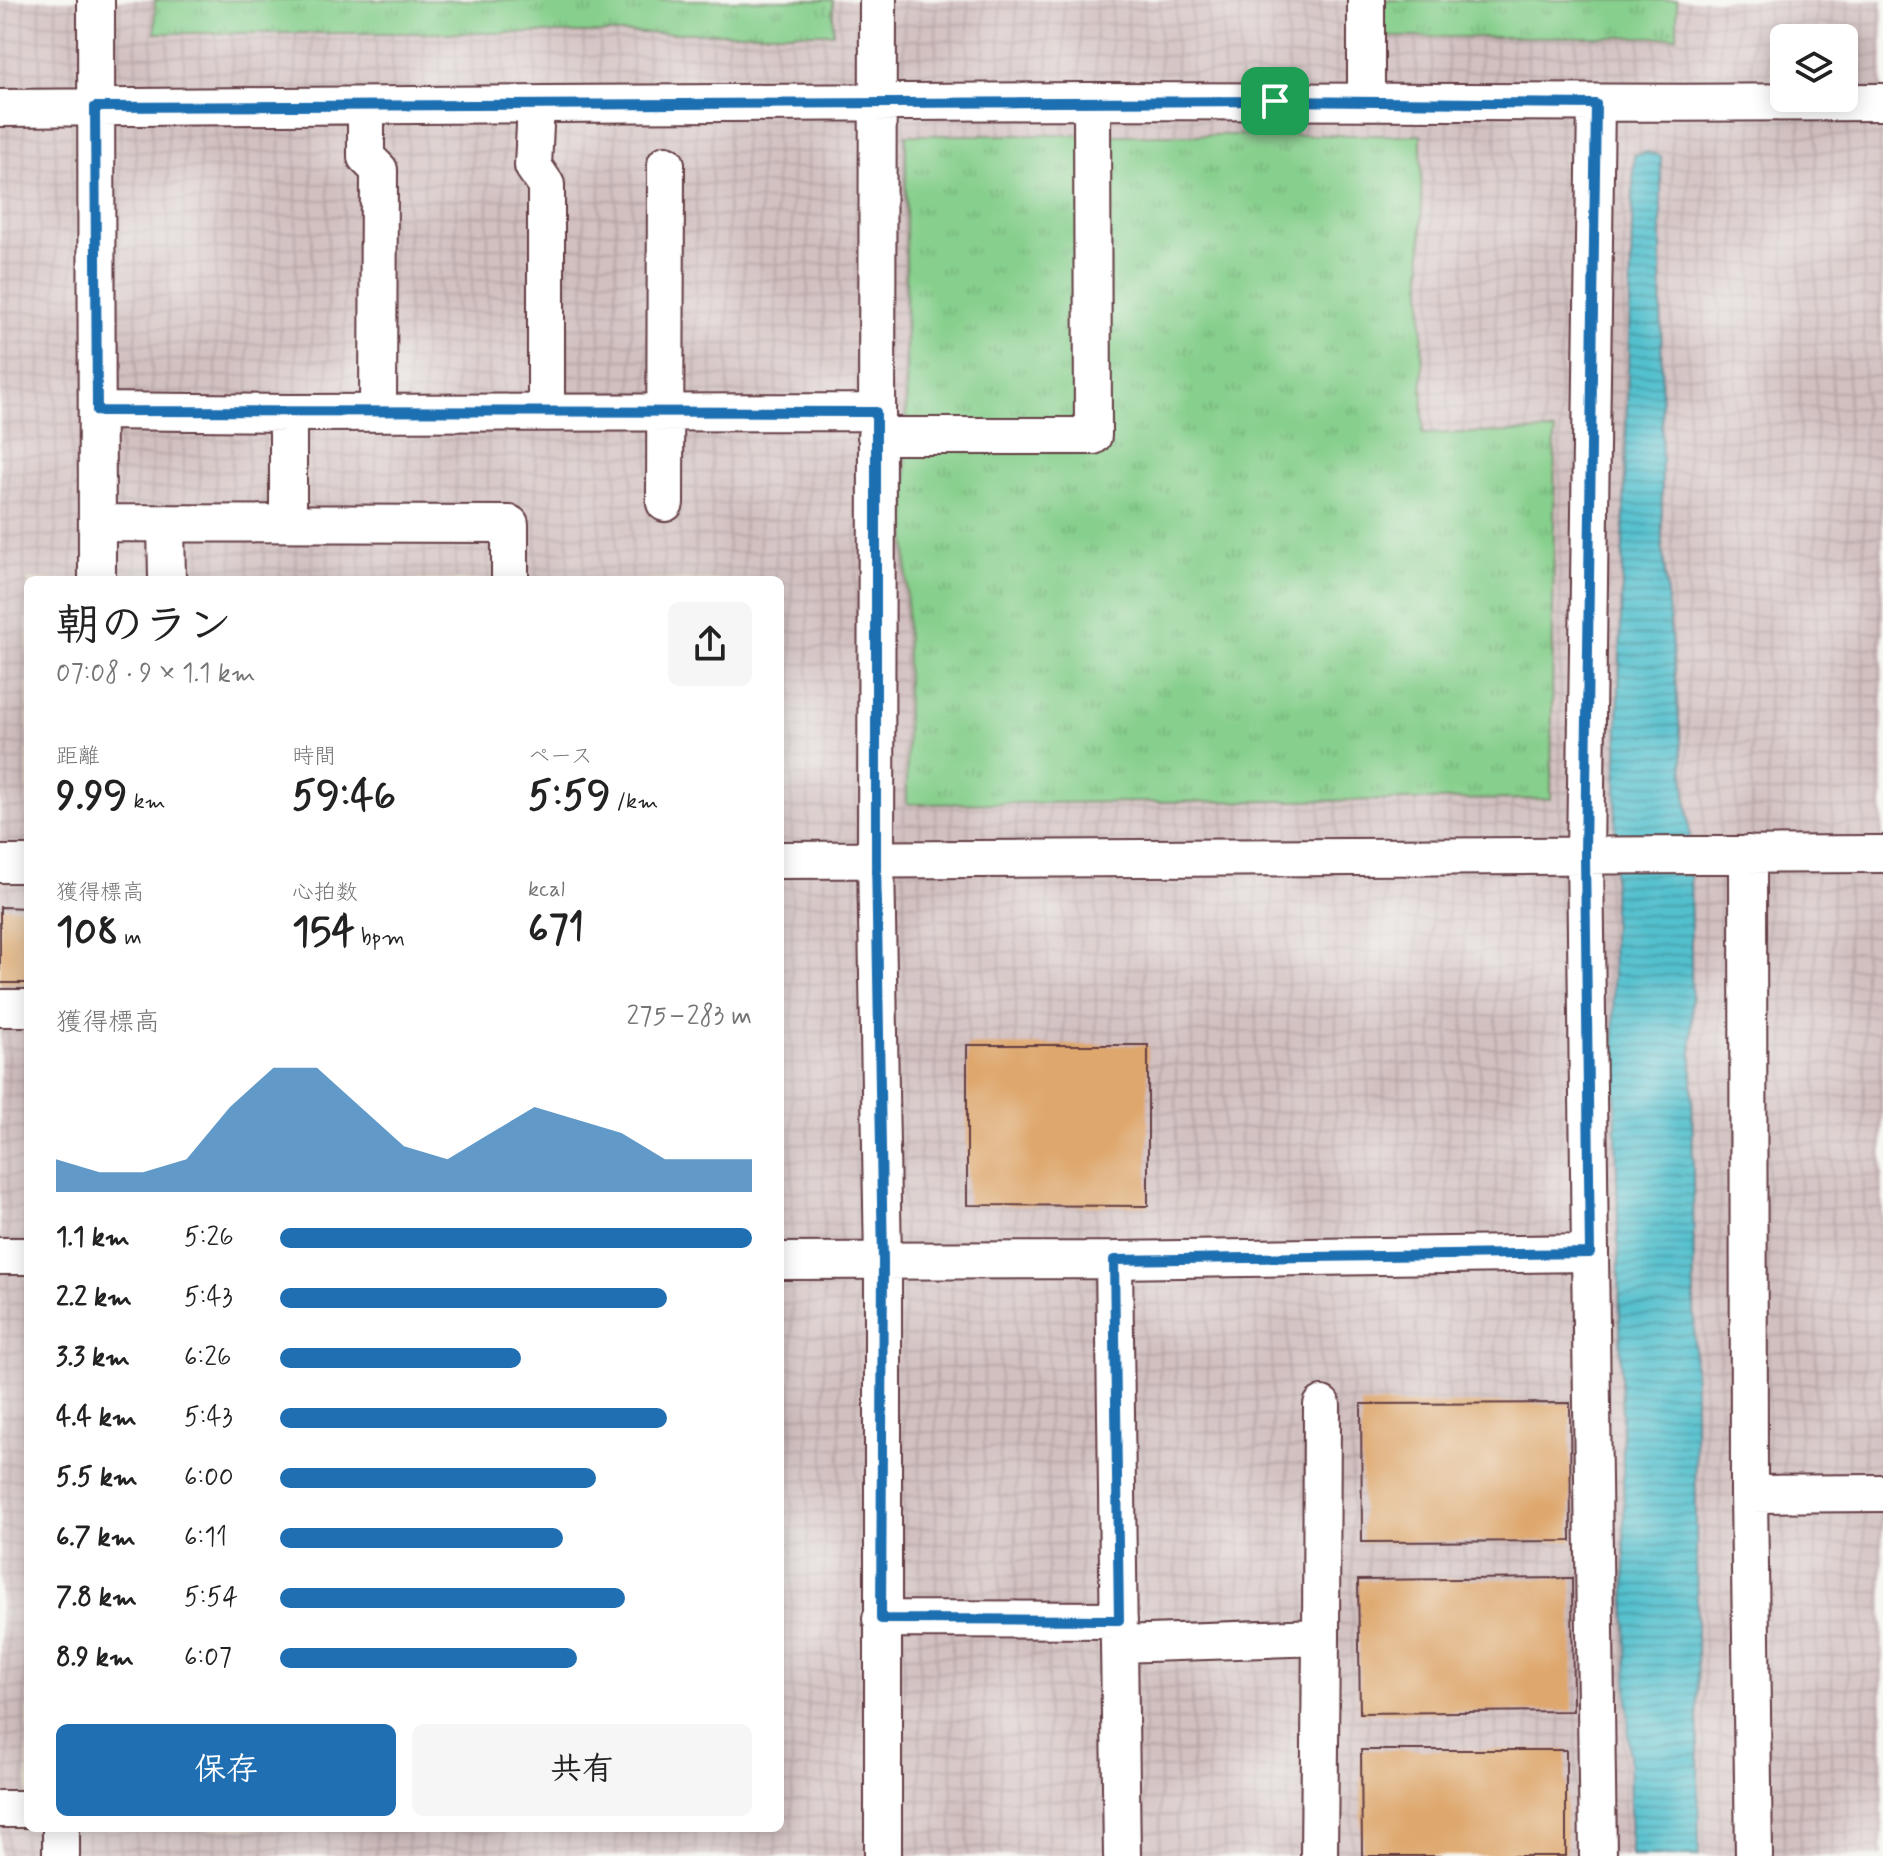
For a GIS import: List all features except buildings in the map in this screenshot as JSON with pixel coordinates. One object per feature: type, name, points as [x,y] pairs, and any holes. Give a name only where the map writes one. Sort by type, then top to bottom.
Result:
[{"type":"street","points":[[96,0],[97,576]]},
{"type":"street","points":[[878,0],[876,860],[883,1262],[883,1856]]},
{"type":"street","points":[[1366,0],[1366,101]]},
{"type":"street","points":[[0,108],[1092,101],[1883,102]]},
{"type":"street","points":[[97,411],[666,412],[1093,436],[1092,101]]},
{"type":"street","points":[[1596,104],[1590,1253],[1598,1856]]},
{"type":"street","points":[[536,105],[533,166],[546,185],[546,412]]},
{"type":"street","points":[[366,106],[366,157],[379,170],[378,412]]},
{"type":"street","points":[[665,503],[666,164]]},
{"type":"street","points":[[288,413],[288,523]]},
{"type":"street","points":[[97,523],[510,524],[510,576]]},
{"type":"street","points":[[166,523],[167,576]]},
{"type":"street","points":[[1748,854],[1749,1494],[1754,1856]]},
{"type":"street","points":[[784,860],[1883,854]]},
{"type":"street","points":[[0,864],[24,864]]},
{"type":"street","points":[[0,1008],[24,1008]]},
{"type":"street","points":[[784,1261],[1590,1253]]},
{"type":"street","points":[[0,1256],[24,1256]]},
{"type":"street","points":[[1114,1260],[1122,1856]]},
{"type":"street","points":[[1319,1856],[1322,1405]]},
{"type":"street","points":[[1749,1494],[1883,1493]]},
{"type":"street","points":[[881,1619],[1119,1632],[1321,1637]]},
{"type":"street","points":[[0,1809],[24,1809]]},
{"type":"street","points":[[61,1832],[61,1856]]},
{"type":"shaded area","points":[[0,0],[1883,0],[1883,1856],[0,1856]]},
{"type":"green space","points":[[155,0],[833,0],[833,33],[155,33]]},
{"type":"green space","points":[[1378,0],[1677,0],[1677,37],[1378,37]]},
{"type":"green space","points":[[906,135],[1421,135],[1423,434],[1555,431],[1551,799],[907,804]]},
{"type":"water","points":[[1647,152],[1661,156],[1662,541],[1690,836],[1699,1856],[1631,1856],[1612,937],[1634,155]]},
{"type":"route","points":[[1275,101],[1596,104],[1585,854],[1590,1253],[1114,1260],[1119,1620],[881,1619],[883,1262],[876,860],[876,412],[97,411],[95,107],[1275,101]]}]
